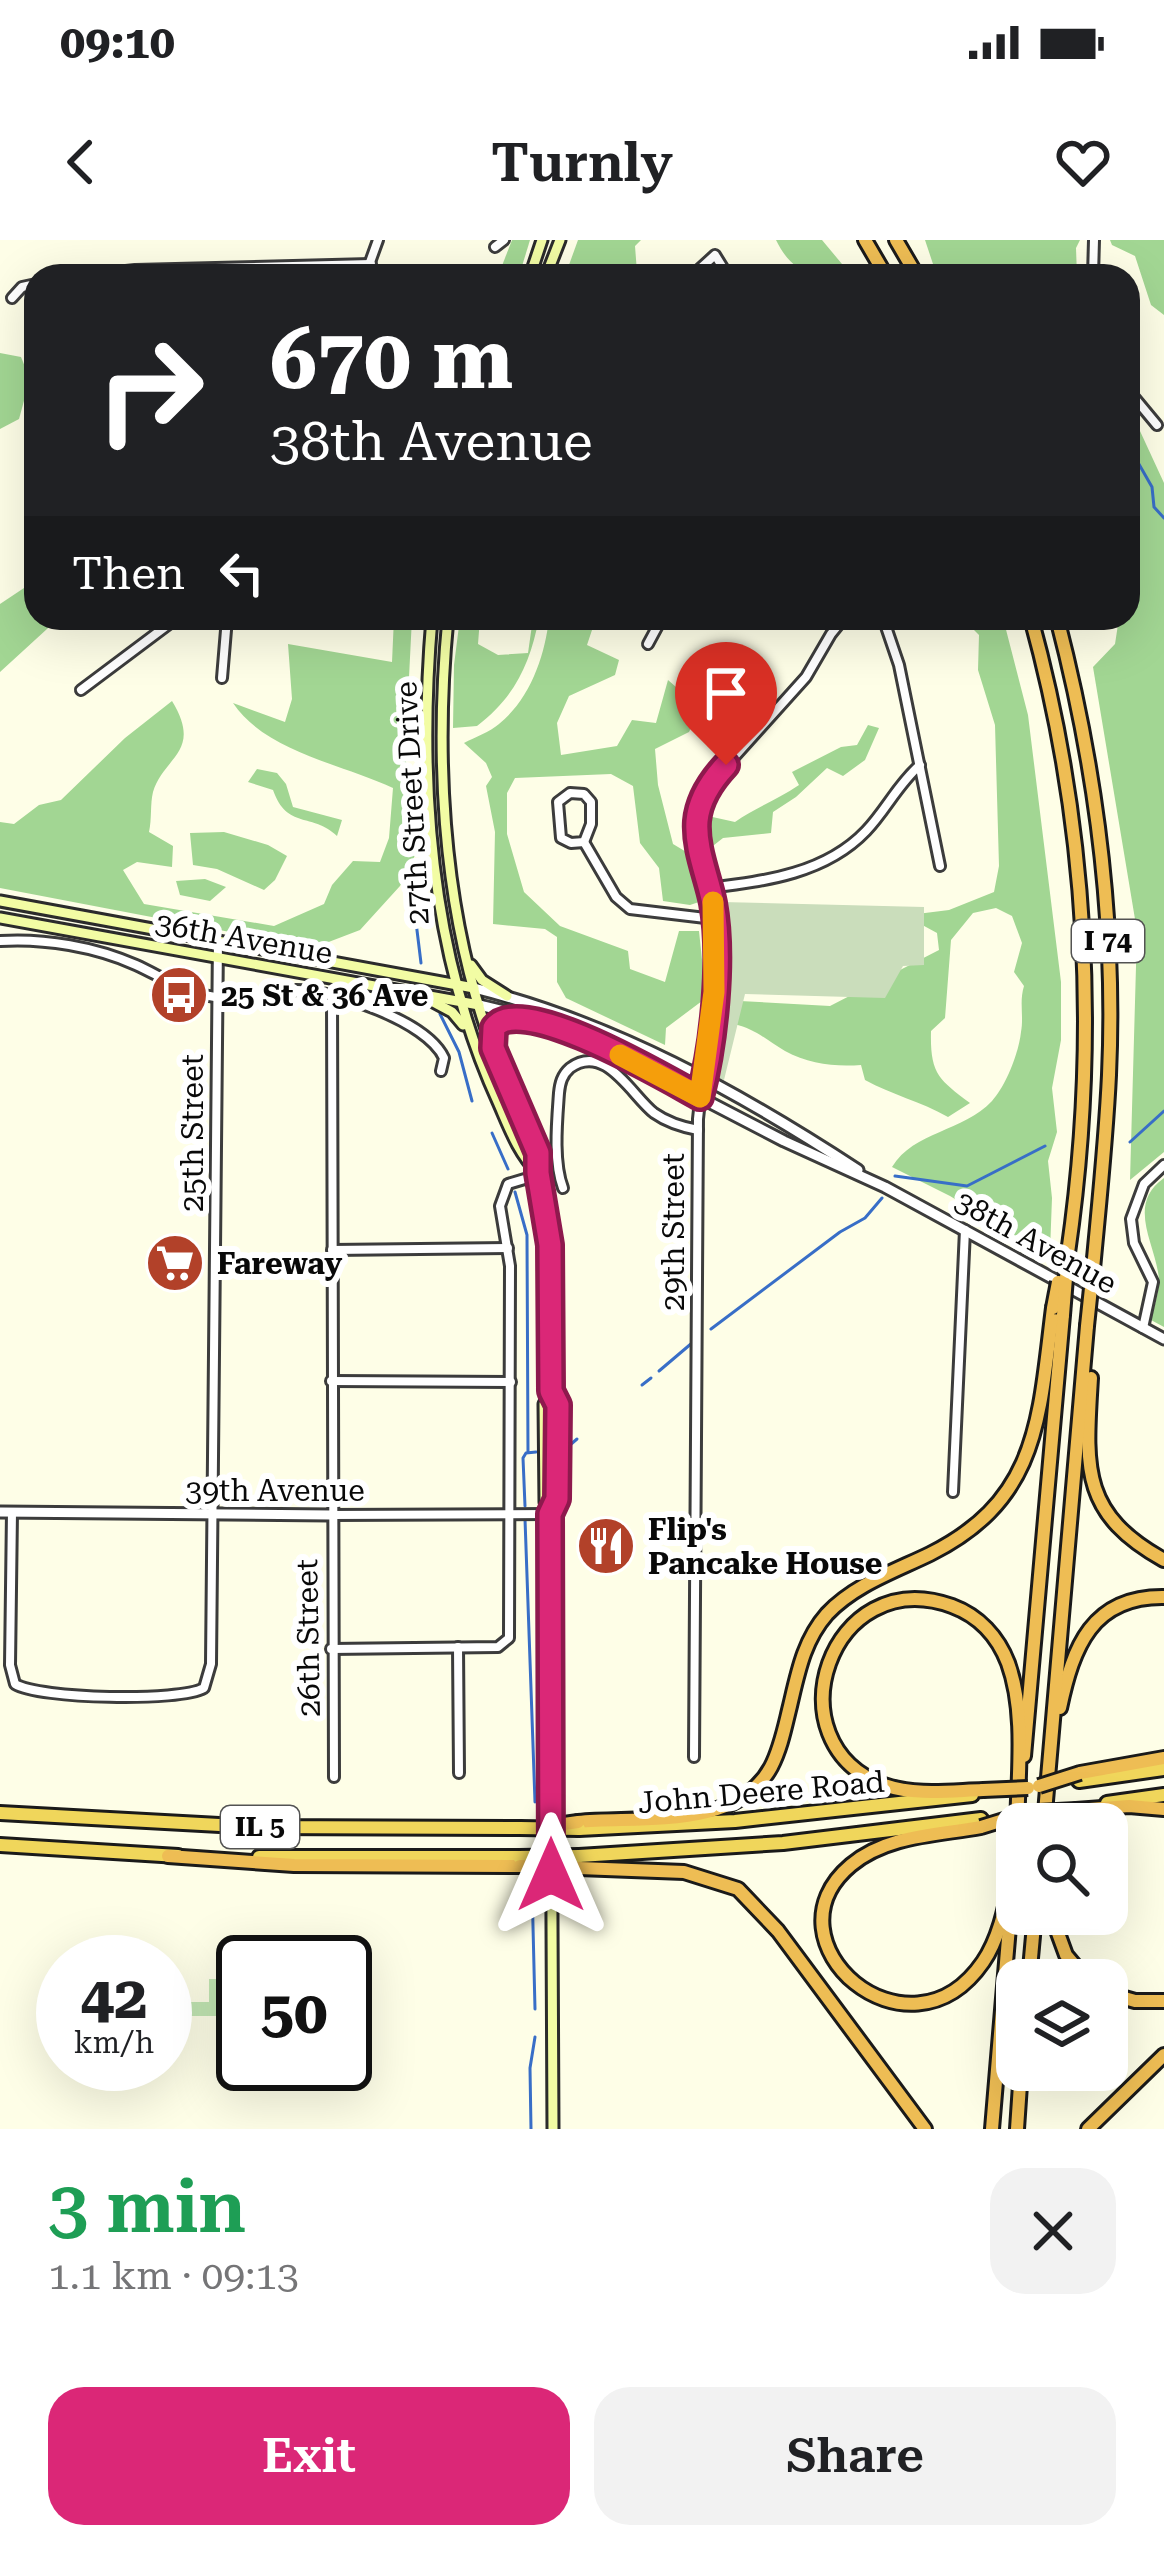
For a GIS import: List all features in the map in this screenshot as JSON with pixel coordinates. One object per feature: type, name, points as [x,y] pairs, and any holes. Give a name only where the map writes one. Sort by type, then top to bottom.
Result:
[{"type":"highway","name":"I 74","points":[[1034,630],[1066,772],[1082,913],[1085,1042],[1074,1209],[1058,1311],[1035,1803]]},
{"type":"highway","name":"I 74","points":[[1038,1790],[1049,1762],[1108,1106],[1106,907],[1087,747],[1061,630]]},
{"type":"highway","points":[[578,1826],[714,1810],[745,1796],[764,1778],[779,1747],[806,1645],[829,1612],[859,1589],[970,1531],[1014,1484],[1035,1437],[1058,1311]]},
{"type":"highway","points":[[1090,1326],[1088,1442],[1093,1482],[1114,1526],[1164,1560]]},
{"type":"highway","points":[[1049,1762],[1066,1679],[1085,1634],[1119,1605],[1164,1597]]},
{"type":"highway","points":[[1017,1803],[1016,1698],[999,1643],[965,1611],[936,1601],[905,1600],[865,1614],[838,1641],[823,1680],[825,1716],[842,1753],[869,1778],[895,1788],[927,1792],[983,1792],[1038,1790],[1164,1758]]},
{"type":"highway","points":[[1079,1777],[1164,1769]]},
{"type":"highway","points":[[1036,1803],[1038,1790]]},
{"type":"highway","name":"John Deere Road","points":[[578,1826],[814,1814],[983,1792]]},
{"type":"highway","points":[[1110,1803],[1164,1795]]},
{"type":"highway","points":[[1128,1806],[1164,1809]]},
{"type":"highway","name":"IL 5","points":[[0,1813],[298,1828],[578,1826]]},
{"type":"highway","points":[[996,1822],[890,1844],[850,1866],[832,1889],[824,1920],[837,1968],[856,1987],[887,2002],[925,2001],[950,1992],[975,1972],[996,1930]]},
{"type":"highway","name":"John Deere Road","points":[[579,1862],[981,1823]]},
{"type":"highway","points":[[0,1845],[294,1865],[579,1862],[684,1872],[738,1889],[778,1931],[925,2129]]},
{"type":"highway","points":[[992,2129],[1008,1935]]},
{"type":"highway","points":[[1128,1999],[1164,2001]]},
{"type":"highway","points":[[1088,2129],[1164,2055]]},
{"type":"highway","points":[[1017,2129],[1020,2091]]},
{"type":"main road","name":"27th Street Drive","points":[[432,630],[429,773],[445,947],[472,1040],[524,1159],[538,1174]]},
{"type":"main road","name":"27th Street Drive","points":[[447,630],[443,736],[454,890],[479,1005],[538,1153],[550,1245],[551,1391],[544,1404],[544,1502],[550,1514],[554,2129]]},
{"type":"main road","name":"36th Avenue","points":[[0,901],[474,988]]},
{"type":"main road","name":"36th Avenue","points":[[0,918],[479,1005]]},
{"type":"main road","points":[[416,976],[442,968],[445,947]]},
{"type":"main road","points":[[468,961],[482,980],[507,996]]},
{"type":"main road","points":[[419,994],[457,1016],[472,1040]]},
{"type":"main road","points":[[493,1048],[496,1022],[525,1016]]},
{"type":"street","points":[[371,264],[378,240]]},
{"type":"street","points":[[495,247],[504,240]]},
{"type":"street","points":[[12,298],[24,287]]},
{"type":"street","points":[[1140,404],[1157,424]]},
{"type":"street","points":[[81,690],[161,630]]},
{"type":"street","points":[[222,678],[226,630]]},
{"type":"street","points":[[648,644],[656,630]]},
{"type":"street","name":"29th Street","points":[[694,1757],[698,1130],[714,992],[714,919],[697,828],[706,793],[806,677],[834,630]]},
{"type":"street","points":[[887,630],[899,664],[940,866]]},
{"type":"street","points":[[709,888],[789,875],[834,857],[862,836],[920,765]]},
{"type":"street","points":[[570,793],[584,794],[591,802],[591,824],[584,842],[571,843],[559,832],[558,802],[570,793]]},
{"type":"street","points":[[584,842],[616,897],[630,909],[714,919]]},
{"type":"street","name":"36th Avenue","points":[[0,941],[31,940],[107,954],[201,995],[244,999],[295,991],[332,995],[393,1018],[433,1042],[444,1058],[441,1071]]},
{"type":"street","name":"25th Street","points":[[6,1512],[10,1665],[15,1684],[39,1693],[178,1695],[199,1692],[206,1685],[212,1664],[218,940]]},
{"type":"street","name":"38th Avenue","points":[[474,988],[613,1033],[811,1140],[884,1187]]},
{"type":"street","name":"26th Street","points":[[332,995],[334,1777]]},
{"type":"street","name":"38th Avenue","points":[[479,1005],[525,1016],[599,1045],[784,1142],[884,1187],[1164,1339]]},
{"type":"street","points":[[563,1188],[560,1085],[567,1071],[578,1064],[610,1068],[652,1112],[698,1130]]},
{"type":"street","points":[[1143,1328],[1153,1282],[1133,1243],[1131,1219],[1144,1184],[1164,1165]]},
{"type":"street","points":[[332,1649],[498,1647],[507,1642],[511,1382],[508,1248],[500,1206],[513,1180],[538,1174]]},
{"type":"street","points":[[953,1492],[964,1230]]},
{"type":"street","points":[[332,1250],[508,1248]]},
{"type":"street","points":[[331,1382],[511,1382]]},
{"type":"street","name":"39th Avenue","points":[[6,1512],[550,1514]]},
{"type":"street","points":[[458,1647],[459,1773]]},
{"type":"green space","points":[[512,240],[530,240],[523,264],[503,264]]},
{"type":"green space","points":[[578,240],[641,240],[635,246],[636,264],[569,264]]},
{"type":"green space","points":[[776,240],[822,240],[842,264],[793,264]]},
{"type":"green space","points":[[925,240],[1080,240],[1077,264],[933,264]]},
{"type":"green space","points":[[1110,240],[1164,240],[1164,315],[1151,305],[1135,256]]},
{"type":"green space","points":[[0,353],[21,357],[24,401],[19,419],[0,429]]},
{"type":"green space","points":[[1140,431],[1164,483],[1164,1152],[1130,1180],[1137,931],[1093,667],[1115,644],[1117,630],[1140,630]]},
{"type":"green space","points":[[24,588],[24,630],[46,630],[0,672],[0,604]]},
{"type":"green space","points":[[393,630],[411,630],[405,756],[421,843],[400,886],[360,930],[326,943],[287,943],[0,888],[0,822],[14,824],[39,805],[61,800],[125,738],[172,701],[181,718],[183,743],[153,792],[149,832],[173,846],[172,867],[137,862],[123,870],[144,904],[274,926],[324,904],[332,885],[353,861],[380,862],[389,838],[393,788],[285,745],[247,720],[233,703],[285,722],[292,699],[288,644],[392,662]]},
{"type":"green space","points":[[458,630],[479,630],[478,644],[498,655],[528,653],[531,630],[536,630],[525,665],[511,691],[477,726],[453,728]]},
{"type":"green space","points":[[547,630],[592,630],[587,645],[619,660],[615,675],[569,696],[557,723],[561,755],[617,746],[632,720],[656,723],[668,680],[700,708],[689,732],[655,749],[658,785],[673,844],[688,853],[705,900],[690,905],[663,901],[659,868],[640,843],[633,786],[611,774],[515,778],[507,793],[507,834],[524,892],[560,926],[628,951],[630,969],[665,982],[679,931],[699,931],[706,998],[666,1028],[665,1045],[566,998],[557,982],[557,937],[545,929],[493,924],[495,832],[486,786],[492,777],[486,763],[464,743],[510,714],[527,689]]},
{"type":"green space","points":[[974,630],[1006,630],[1028,715],[1061,982],[1061,1040],[1052,1088],[1057,1132],[1048,1161],[1050,1251],[1043,1253],[892,1167],[913,1146],[980,1111],[1007,1078],[1020,1040],[1024,986],[1014,972],[1022,943],[1012,916],[996,908],[973,913],[951,940],[945,1018],[931,1031],[932,1057],[943,1081],[970,1103],[948,1117],[865,1080],[861,1065],[803,1059],[734,1024],[740,1001],[830,1006],[939,950],[937,933],[915,921],[917,914],[949,910],[994,892],[999,866],[995,725],[978,670],[979,635]]},
{"type":"green space","points":[[868,725],[879,728],[865,760],[843,776],[827,768],[773,812],[771,833],[723,838],[709,849],[708,816],[735,822],[783,795],[799,785],[792,772],[841,747],[857,745]]},
{"type":"green space","points":[[257,769],[277,773],[293,807],[342,820],[337,836],[285,811],[273,790],[248,782]]},
{"type":"green space","points":[[224,832],[287,856],[264,890],[217,869],[193,865],[190,833]]},
{"type":"green space","points":[[205,879],[226,887],[210,901],[180,895],[176,881]]},
{"type":"green space","points":[[722,902],[924,907],[924,965],[903,966],[885,998],[745,994],[724,1080],[712,1075],[723,1010]]},
{"type":"green space","points":[[1164,1178],[1164,1327],[1151,1320],[1159,1280],[1145,1213],[1146,1201]]},
{"type":"green space","points":[[209,1979],[216,1979],[216,2016],[192,2016],[192,2002],[209,2002]]},
{"type":"waterway","points":[[1140,466],[1152,487],[1154,507],[1164,518]]},
{"type":"waterway","points":[[415,914],[421,963]]},
{"type":"waterway","points":[[440,1014],[459,1052],[472,1101]]},
{"type":"waterway","points":[[1130,1142],[1164,1111]]},
{"type":"waterway","points":[[492,1133],[508,1169]]},
{"type":"waterway","points":[[895,1176],[967,1186],[1045,1146]]},
{"type":"waterway","points":[[515,1192],[527,1235],[528,1452]]},
{"type":"waterway","points":[[711,1329],[865,1218],[882,1198]]},
{"type":"waterway","points":[[659,1371],[692,1343]]},
{"type":"waterway","points":[[642,1385],[651,1378]]},
{"type":"waterway","points":[[563,1451],[577,1439]]},
{"type":"waterway","points":[[525,1506],[523,1458],[536,1452]]},
{"type":"waterway","points":[[525,1519],[535,1802]]},
{"type":"waterway","points":[[532,1885],[535,2009]]},
{"type":"waterway","points":[[531,2129],[530,2068],[535,2037]]},
{"type":"slow traffic","points":[[620,1055],[700,1097],[714,992],[713,902]]},
{"type":"place","name":"25 St & 36 Ave","points":[[179,995]]},
{"type":"place","name":"Fareway","points":[[175,1263]]},
{"type":"place","name":"Flip's Pancake House","points":[[606,1546]]},
{"type":"route","points":[[551,1875],[550,1514],[557,1499],[558,1405],[551,1391],[548,1214],[538,1153],[493,1048],[494,1028],[506,1017],[525,1016],[599,1045],[700,1097],[715,961],[713,905],[697,820],[701,802],[726,765]]}]
